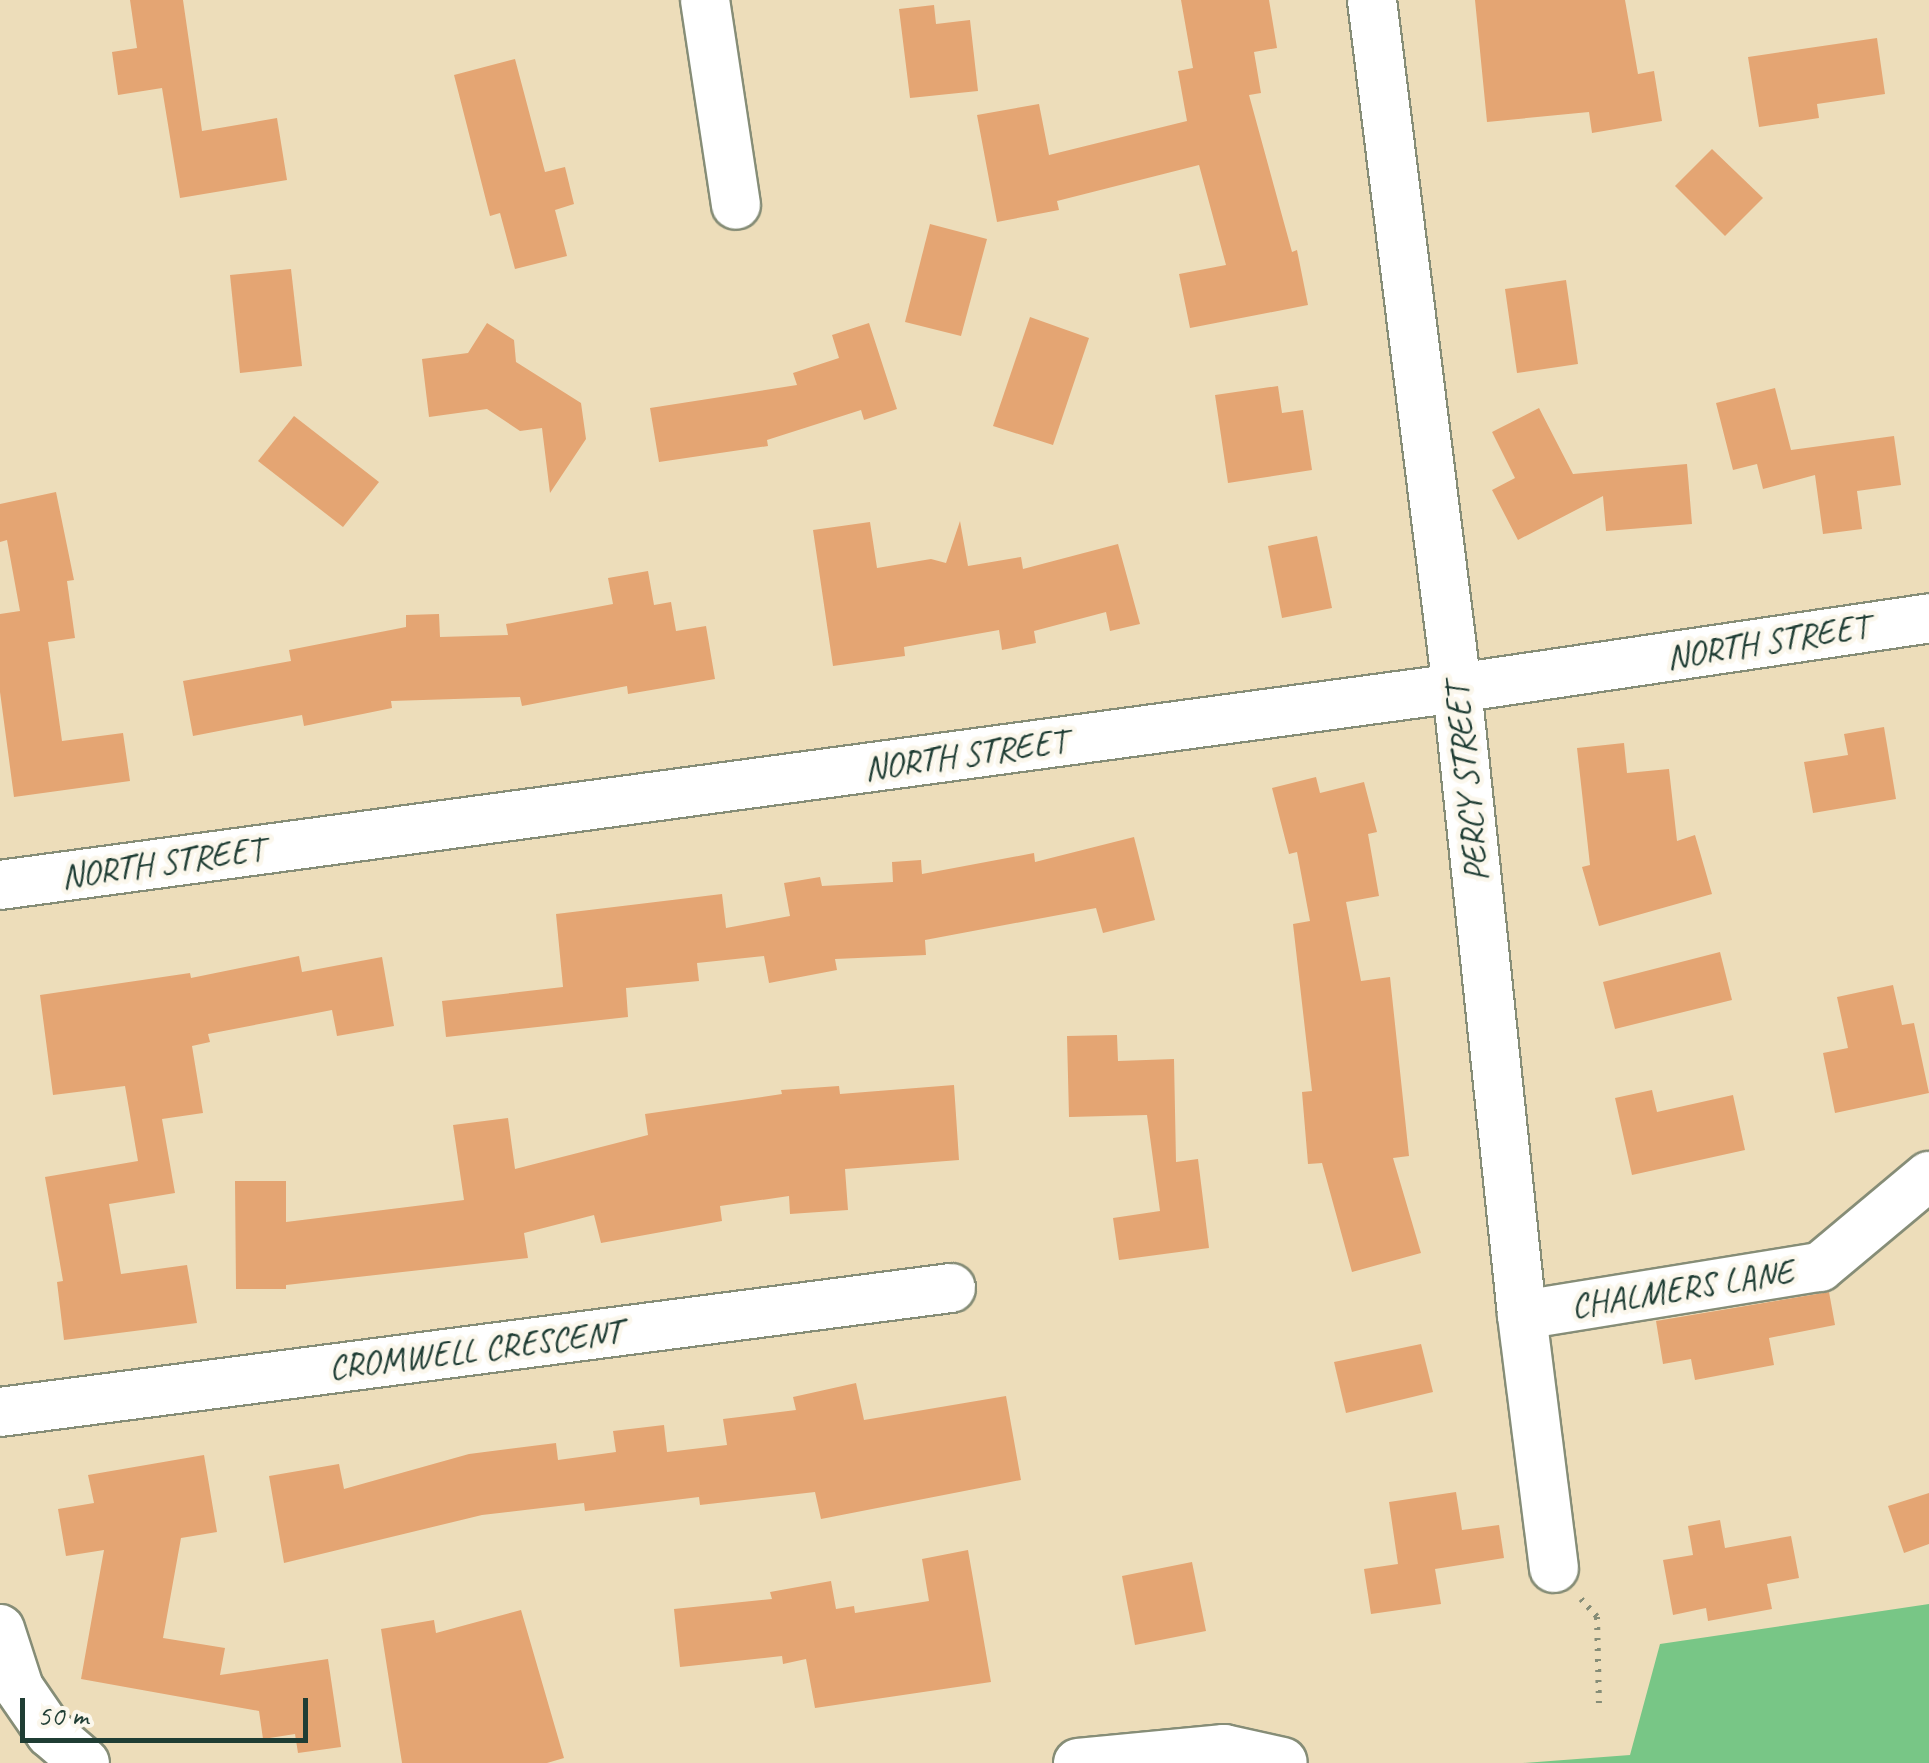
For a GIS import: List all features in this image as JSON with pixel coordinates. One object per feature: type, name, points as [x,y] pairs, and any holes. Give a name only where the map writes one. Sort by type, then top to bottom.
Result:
[{"type":"street","points":[[704,0],[736,205]]},
{"type":"street","name":"PERCY STREET","points":[[1372,0],[1457,688],[1522,1315],[1554,1568]]},
{"type":"street","name":"NORTH STREET","points":[[0,885],[1457,688],[1929,618]]},
{"type":"street","name":"CHALMERS LANE","points":[[1522,1315],[1820,1267],[1929,1176]]},
{"type":"street","name":"CROMWELL CRESCENT","points":[[0,1412],[951,1288]]},
{"type":"street","points":[[0,1629],[19,1688],[68,1748]]},
{"type":"street","points":[[1078,1763],[1224,1749],[1283,1762]]},
{"type":"path","points":[[1554,1568],[1598,1617],[1598,1703]]},
{"type":"green space","points":[[1929,1604],[1929,1763],[1523,1763],[1630,1755],[1660,1644]]},
{"type":"building","points":[[130,0],[183,0],[202,131],[277,118],[287,180],[180,198],[162,88],[118,95],[112,52],[137,48]]},
{"type":"building","points":[[1181,0],[1269,0],[1277,48],[1254,52],[1261,93],[1249,95],[1292,252],[1297,250],[1308,305],[1190,328],[1179,274],[1226,265],[1199,165],[1057,201],[1059,210],[997,222],[977,115],[1039,104],[1049,155],[1187,121],[1178,71],[1193,68]]},
{"type":"building","points":[[1475,0],[1625,0],[1638,74],[1654,71],[1662,121],[1592,133],[1589,112],[1487,122]]},
{"type":"building","points":[[934,5],[936,24],[970,20],[978,91],[910,98],[899,9]]},
{"type":"building","points":[[1877,38],[1885,94],[1817,104],[1819,118],[1759,127],[1748,57]]},
{"type":"building","points":[[515,59],[545,172],[565,167],[574,204],[555,210],[567,256],[515,269],[500,213],[490,216],[454,75]]},
{"type":"building","points":[[1712,149],[1763,198],[1725,236],[1675,186]]},
{"type":"building","points":[[930,224],[987,239],[961,336],[905,322]]},
{"type":"building","points":[[291,269],[302,366],[240,373],[230,275]]},
{"type":"building","points":[[1566,280],[1578,364],[1517,373],[1505,289]]},
{"type":"building","points":[[1030,317],[1089,338],[1053,445],[993,426]]},
{"type":"building","points":[[487,323],[514,340],[516,362],[581,403],[586,439],[550,493],[542,428],[520,431],[487,409],[429,417],[422,359],[468,353]]},
{"type":"building","points":[[869,323],[897,409],[864,420],[861,410],[767,440],[768,446],[659,462],[650,408],[797,385],[793,373],[839,358],[832,335]]},
{"type":"building","points":[[1278,386],[1282,413],[1303,410],[1312,470],[1228,483],[1215,395]]},
{"type":"building","points":[[1775,388],[1791,450],[1894,436],[1901,485],[1857,491],[1862,529],[1823,534],[1815,475],[1763,489],[1757,464],[1733,470],[1716,403]]},
{"type":"building","points":[[1539,408],[1573,474],[1687,464],[1692,524],[1606,531],[1603,496],[1518,540],[1492,490],[1515,478],[1492,432]]},
{"type":"building","points":[[294,416],[379,482],[343,527],[258,461]]},
{"type":"building","points":[[56,492],[74,580],[67,581],[75,638],[48,642],[62,741],[123,733],[130,781],[14,797],[0,692],[0,614],[20,611],[7,540],[0,542],[0,504]]},
{"type":"building","points":[[960,521],[968,566],[1021,557],[1023,569],[1118,544],[1140,624],[1110,631],[1106,612],[1034,631],[1036,643],[1002,650],[999,630],[904,647],[905,656],[833,666],[813,530],[870,522],[877,568],[931,559],[946,563]]},
{"type":"building","points":[[1317,536],[1332,608],[1282,618],[1268,546]]},
{"type":"building","points":[[648,571],[654,605],[671,602],[676,631],[706,626],[715,679],[628,694],[627,686],[522,706],[520,697],[391,701],[392,708],[304,726],[302,715],[193,736],[183,681],[291,661],[289,650],[406,627],[406,615],[439,614],[440,637],[508,635],[506,624],[613,604],[608,578]]},
{"type":"building","points":[[1884,727],[1896,799],[1813,813],[1804,762],[1848,755],[1844,734]]},
{"type":"building","points":[[1624,743],[1627,773],[1669,769],[1677,841],[1695,835],[1712,894],[1599,926],[1582,867],[1590,865],[1577,748]]},
{"type":"building","points":[[1316,777],[1320,793],[1364,782],[1377,832],[1368,834],[1379,896],[1346,902],[1361,981],[1390,977],[1409,1156],[1393,1158],[1421,1253],[1352,1272],[1322,1163],[1308,1164],[1302,1092],[1312,1091],[1293,924],[1310,921],[1297,852],[1289,854],[1272,788]]},
{"type":"building","points":[[1134,837],[1155,920],[1103,933],[1096,908],[925,940],[926,955],[835,959],[837,970],[769,983],[764,956],[697,963],[699,981],[626,988],[628,1017],[446,1037],[442,1001],[563,987],[556,914],[722,894],[726,928],[790,916],[784,883],[820,877],[822,886],[893,882],[892,862],[921,860],[922,874],[1034,853],[1035,862]]},
{"type":"building","points":[[1720,952],[1732,1000],[1615,1029],[1603,982]]},
{"type":"building","points":[[299,956],[302,972],[382,957],[394,1026],[337,1036],[332,1010],[208,1034],[210,1042],[192,1046],[203,1113],[162,1119],[175,1193],[109,1204],[121,1274],[187,1265],[197,1323],[64,1340],[57,1282],[63,1281],[45,1177],[138,1161],[125,1086],[53,1095],[40,995],[190,973],[191,978]]},
{"type":"building","points":[[1893,985],[1902,1025],[1914,1023],[1929,1093],[1835,1113],[1823,1053],[1848,1048],[1837,997]]},
{"type":"building","points":[[1117,1035],[1118,1061],[1174,1059],[1176,1162],[1198,1159],[1209,1248],[1119,1260],[1113,1218],[1160,1211],[1147,1115],[1069,1117],[1067,1036]]},
{"type":"building","points":[[954,1085],[959,1160],[845,1169],[848,1210],[790,1214],[789,1196],[720,1206],[722,1221],[601,1243],[594,1215],[524,1233],[528,1258],[286,1285],[286,1289],[236,1289],[235,1181],[286,1181],[286,1222],[464,1200],[453,1125],[508,1118],[515,1169],[648,1135],[645,1114],[782,1094],[781,1090],[839,1086],[840,1094]]},
{"type":"building","points":[[1652,1090],[1657,1112],[1733,1095],[1745,1150],[1632,1175],[1615,1098]]},
{"type":"building","points":[[1829,1292],[1835,1325],[1769,1338],[1774,1365],[1695,1380],[1691,1359],[1663,1364],[1656,1321]]},
{"type":"building","points":[[1421,1344],[1433,1392],[1346,1413],[1334,1362]]},
{"type":"building","points":[[856,1383],[864,1420],[1006,1396],[1021,1480],[821,1519],[815,1492],[700,1505],[699,1497],[585,1511],[584,1503],[482,1515],[284,1563],[269,1476],[339,1464],[344,1489],[469,1454],[556,1443],[558,1460],[616,1452],[613,1431],[664,1425],[667,1452],[727,1445],[723,1419],[796,1410],[793,1397]]},
{"type":"building","points":[[204,1455],[217,1532],[181,1538],[163,1638],[225,1648],[220,1675],[328,1659],[341,1747],[298,1753],[295,1734],[263,1739],[259,1711],[81,1679],[104,1550],[66,1556],[58,1509],[94,1503],[88,1475]]},
{"type":"building","points":[[1456,1492],[1462,1530],[1499,1525],[1504,1558],[1435,1569],[1441,1604],[1371,1614],[1364,1569],[1398,1564],[1389,1502]]},
{"type":"building","points":[[1929,1493],[1929,1544],[1904,1553],[1888,1506]]},
{"type":"building","points":[[1720,1520],[1725,1548],[1791,1536],[1799,1578],[1767,1584],[1772,1609],[1708,1621],[1706,1608],[1673,1615],[1663,1560],[1693,1555],[1688,1526]]},
{"type":"building","points":[[968,1550],[991,1682],[815,1708],[806,1659],[783,1664],[782,1656],[680,1667],[674,1609],[772,1599],[770,1592],[831,1581],[836,1609],[854,1606],[855,1613],[929,1601],[922,1559]]},
{"type":"building","points":[[1192,1562],[1206,1631],[1135,1645],[1122,1576]]},
{"type":"building","points":[[521,1610],[564,1758],[547,1763],[402,1763],[381,1629],[434,1620],[436,1633]]}]
